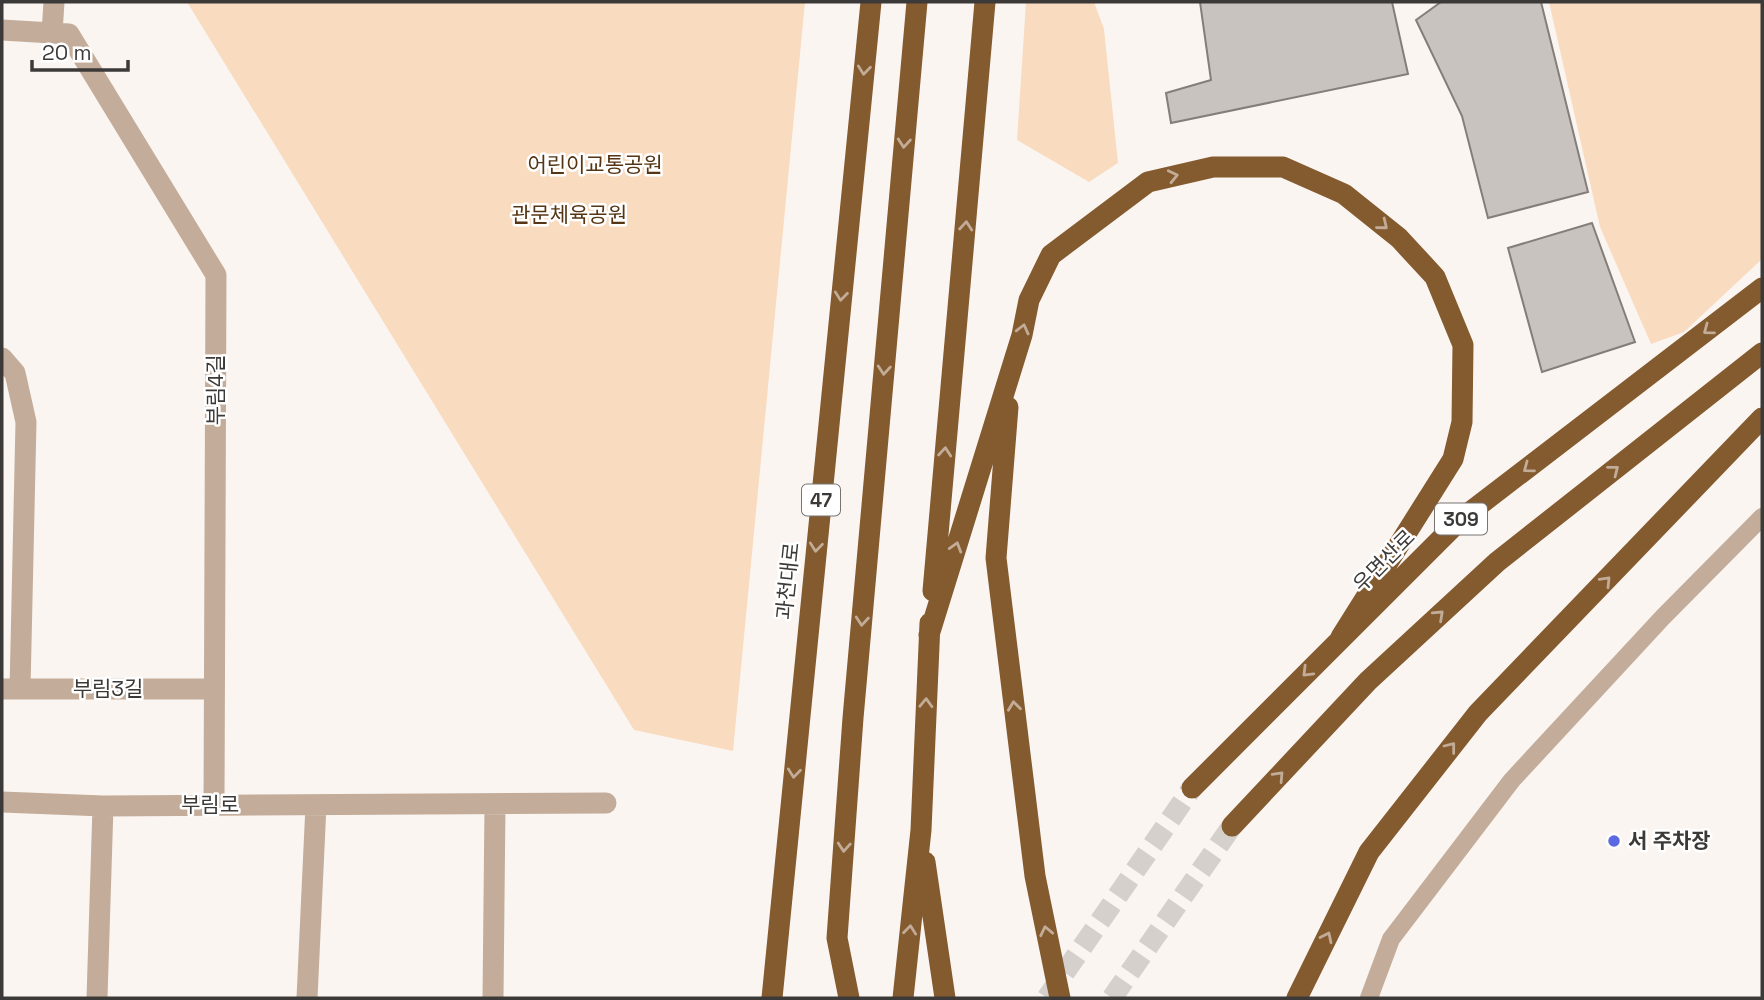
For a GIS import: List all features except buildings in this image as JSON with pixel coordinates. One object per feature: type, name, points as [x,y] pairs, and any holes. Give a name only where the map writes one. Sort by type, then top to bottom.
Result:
[{"type":"highway","name":"과천대로","points":[[772,998],[871,2]]},
{"type":"highway","points":[[849,998],[837,938],[853,718],[917,2]]},
{"type":"highway","points":[[904,998],[921,830],[929,635],[985,2]]},
{"type":"highway","points":[[929,635],[1030,300],[1051,255],[1148,182],[1213,167],[1283,167],[1344,194],[1399,238],[1436,277],[1463,345],[1462,422],[1453,459],[1341,637]]},
{"type":"highway","name":"우면산로","points":[[1192,788],[1461,519],[1762,288]]},
{"type":"highway","name":"309","points":[[1232,826],[1368,681],[1497,562],[1762,354]]},
{"type":"highway","points":[[1011,366],[996,558],[1035,876],[1060,998]]},
{"type":"highway","points":[[1297,998],[1369,852],[1478,713],[1762,418]]},
{"type":"highway","points":[[921,830],[945,998]]},
{"type":"street","points":[[52,33],[54,2]]},
{"type":"street","name":"부림4길","points":[[2,30],[69,34],[216,275],[214,805]]},
{"type":"street","points":[[2,358],[15,373],[26,422],[11,689]]},
{"type":"street","name":"부림3길","points":[[11,689],[215,689]]},
{"type":"street","name":"부림로","points":[[2,802],[103,806],[607,803]]},
{"type":"street","points":[[307,998],[316,804]]},
{"type":"street","points":[[493,998],[495,804]]},
{"type":"street","points":[[97,998],[103,806]]},
{"type":"lane","points":[[1369,998],[1391,939],[1512,780],[1662,617],[1762,517]]},
{"type":"green space","name":"관문체육공원","points":[[187,2],[805,2],[733,751],[634,730]]},
{"type":"green space","points":[[1026,2],[1094,2],[1104,29],[1118,163],[1089,182],[1017,140]]},
{"type":"green space","points":[[1549,2],[1762,2],[1762,259],[1684,332],[1651,344],[1600,227]]},
{"type":"tunnel","points":[[1047,998],[1192,788]]},
{"type":"tunnel","points":[[1112,998],[1232,826]]},
{"type":"place","name":"서 주차장","points":[[1614,841]]},
{"type":"park label","name":"어린이교통공원","points":[[595,165]]}]
